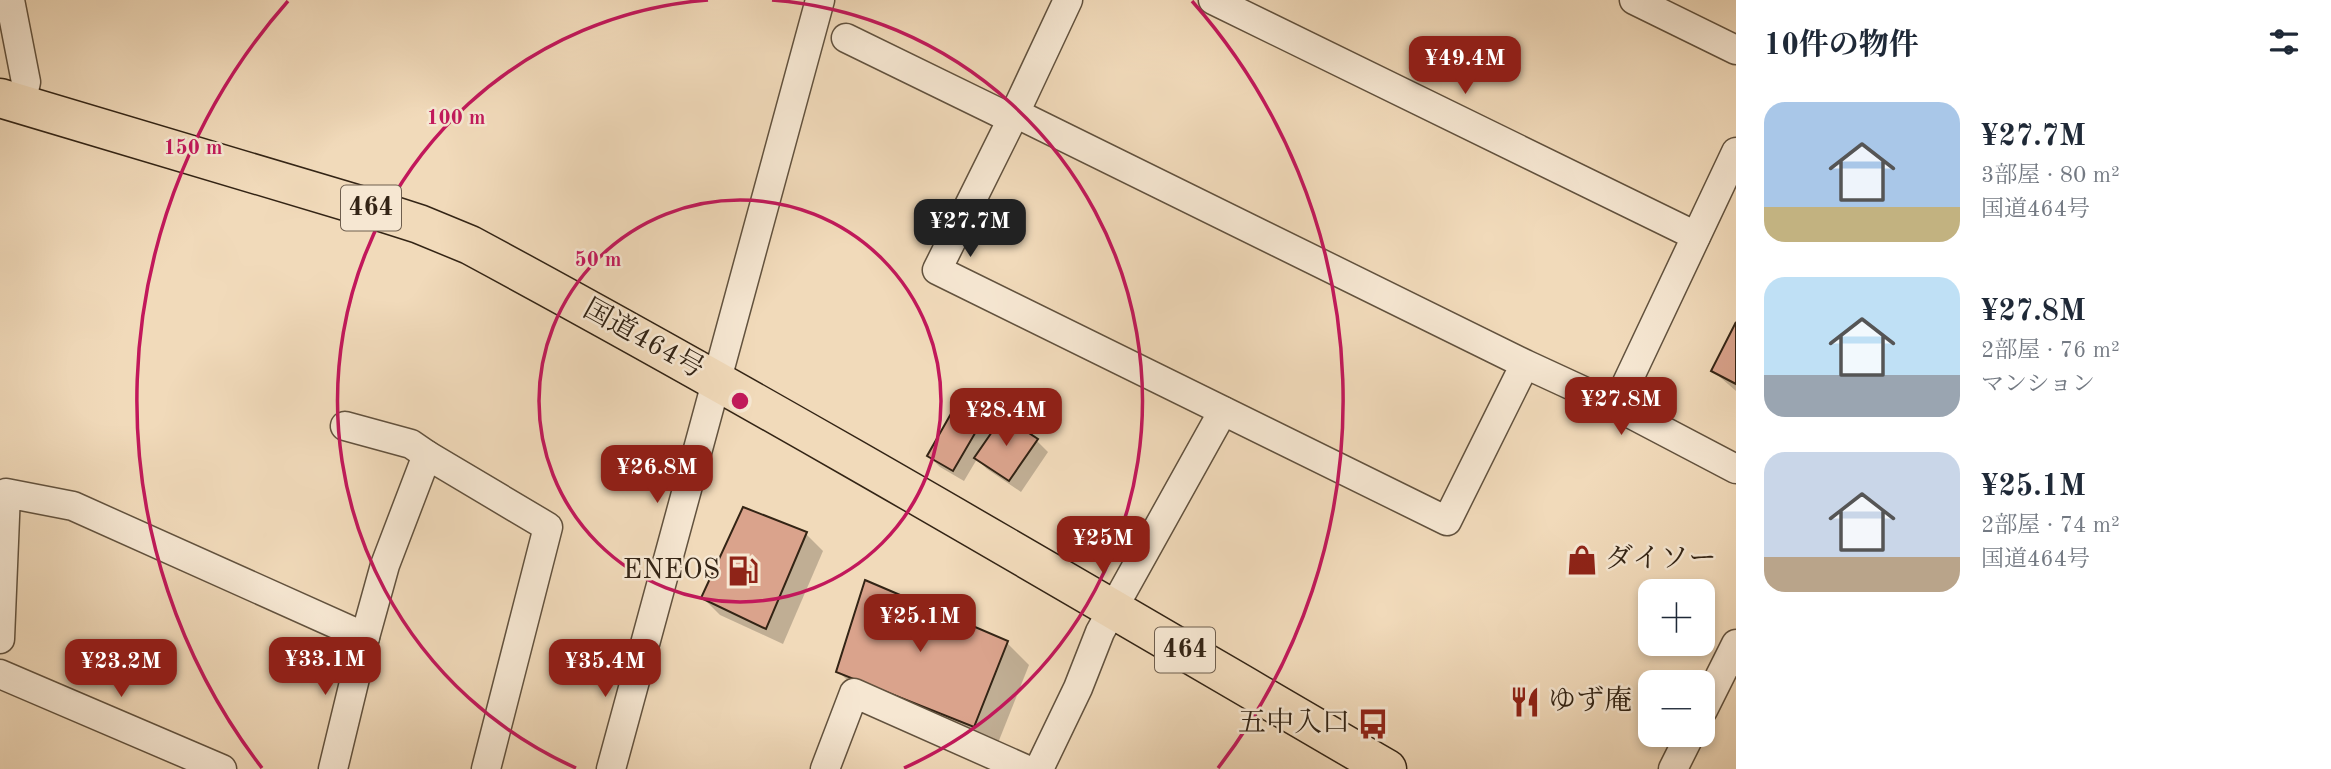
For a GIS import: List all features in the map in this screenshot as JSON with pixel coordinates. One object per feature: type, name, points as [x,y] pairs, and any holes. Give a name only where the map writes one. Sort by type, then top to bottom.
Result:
[{"type":"highway","name":"国道464号","points":[[10,101],[294,184],[419,224],[470,245],[717,381],[1387,769]]},
{"type":"street","points":[[10,0],[26,82],[10,101]]},
{"type":"street","points":[[611,769],[820,0]]},
{"type":"street","points":[[1068,0],[937,270],[1447,521],[1525,364]]},
{"type":"street","points":[[1213,0],[1696,236]]},
{"type":"street","points":[[1634,0],[1736,50]]},
{"type":"street","points":[[846,38],[1616,406],[1736,468]]},
{"type":"street","points":[[1616,406],[1736,152]]},
{"type":"street","points":[[1039,769],[1078,688],[1100,632],[1223,411]]},
{"type":"street","points":[[345,426],[411,444],[548,527],[485,769]]},
{"type":"street","points":[[333,769],[385,565],[426,455]]},
{"type":"street","points":[[0,639],[6,493],[73,506],[365,637]]},
{"type":"street","points":[[1715,686],[1736,644]]},
{"type":"street","points":[[0,674],[222,769]]},
{"type":"street","points":[[825,769],[855,692],[1025,769]]},
{"type":"street","points":[[1673,769],[1684,747]]},
{"type":"building","points":[[1736,322],[1736,384],[1711,371]]},
{"type":"building","points":[[961,396],[988,411],[953,471],[927,456]]},
{"type":"building","points":[[1003,416],[1038,439],[1009,481],[974,458]]},
{"type":"building","points":[[743,507],[807,532],[766,629],[701,598]]},
{"type":"building","points":[[865,580],[1008,641],[974,727],[836,672]]},
{"type":"place","name":"ダイソー","points":[[1582,560]]},
{"type":"place","name":"ENEOS","points":[[743,571]]},
{"type":"place","name":"ゆず庵","points":[[1525,702]]},
{"type":"place","name":"五中入口","points":[[1373,724]]}]
